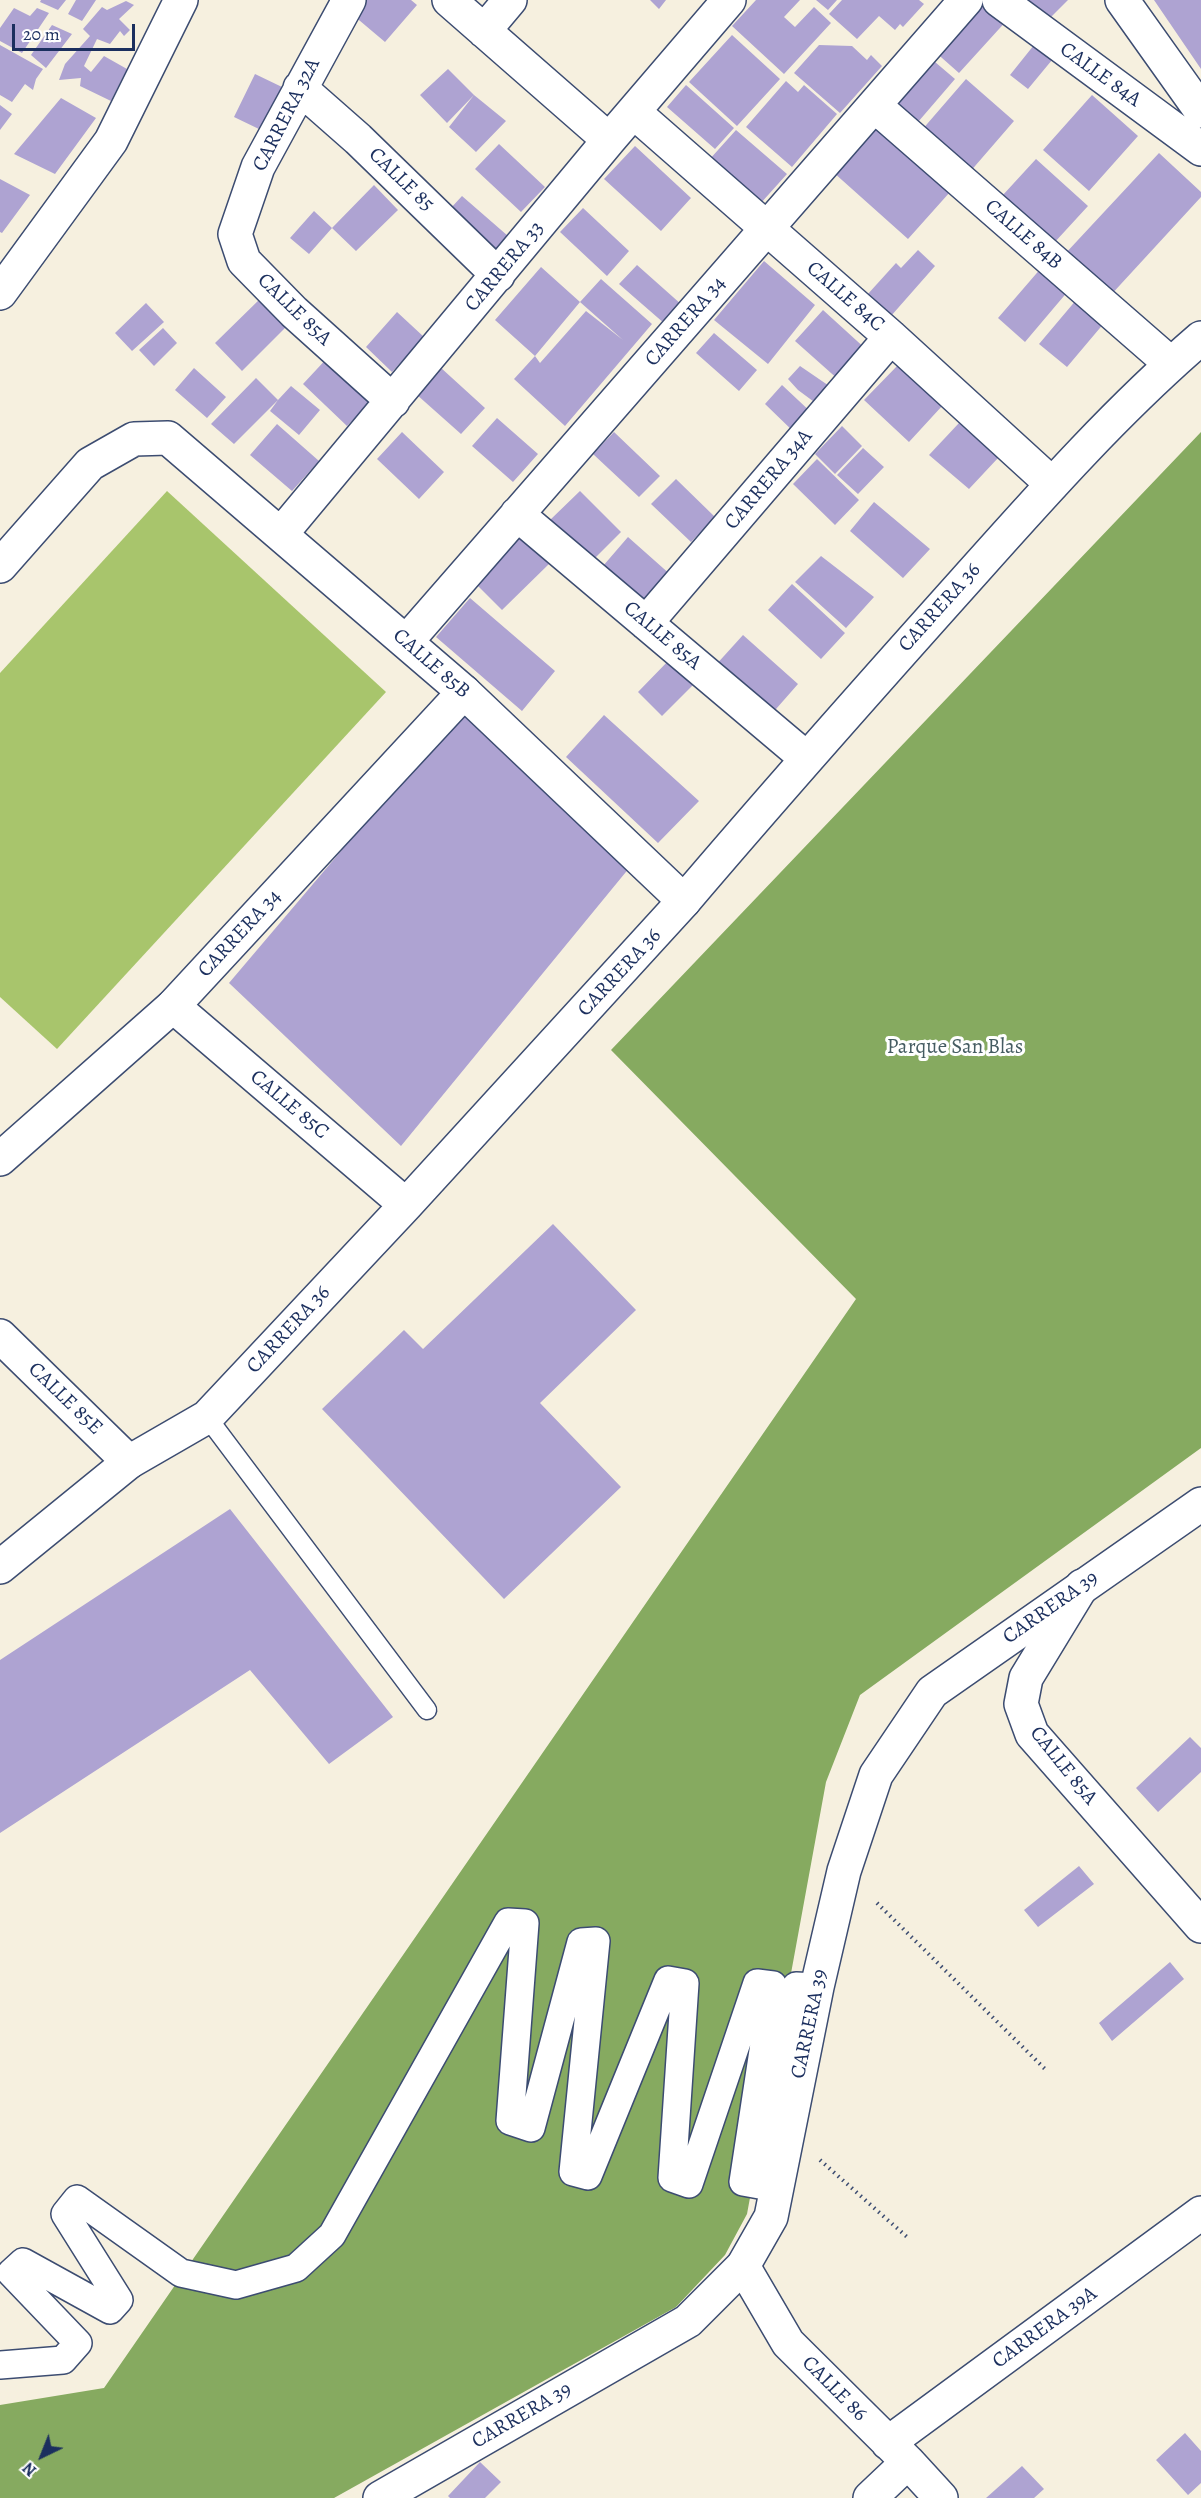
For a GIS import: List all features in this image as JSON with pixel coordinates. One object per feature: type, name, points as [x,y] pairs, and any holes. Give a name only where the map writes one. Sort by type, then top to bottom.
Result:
[{"type":"street","points":[[0,294],[111,141],[181,0]]},
{"type":"street","name":"CARRERA 32A","points":[[235,234],[258,168],[349,0]]},
{"type":"street","points":[[449,0],[609,141]]},
{"type":"street","points":[[484,31],[510,0]]},
{"type":"street","name":"CARRERA 33","points":[[281,534],[729,0]]},
{"type":"street","name":"CARRERA 34","points":[[406,642],[966,0]]},
{"type":"street","name":"CALLE 84A","points":[[999,0],[1201,149]]},
{"type":"street","points":[[1122,0],[1201,111]]},
{"type":"street","name":"CALLE 85","points":[[300,88],[358,139],[498,274]]},
{"type":"street","name":"CALLE 84B","points":[[875,106],[1171,364]]},
{"type":"street","name":"CALLE 84C","points":[[634,113],[891,337],[1052,484]]},
{"type":"street","name":"CALLE 85A","points":[[235,234],[244,261],[294,312],[393,401]]},
{"type":"street","name":"CARRERA 34A","points":[[646,623],[891,337]]},
{"type":"street","name":"CARRERA 36","points":[[0,1567],[129,1462],[207,1417],[406,1205],[684,901],[806,758],[1052,484],[1171,364],[1201,338]]},
{"type":"street","name":"CALLE 85B","points":[[0,566],[90,464],[134,439],[168,438],[464,692],[684,901]]},
{"type":"street","name":"CALLE 85A","points":[[518,514],[806,758]]},
{"type":"street","name":"CARRERA 34","points":[[0,1159],[173,1006],[464,692]]},
{"type":"street","name":"CALLE 85C","points":[[173,1006],[406,1205]]},
{"type":"street","name":"CALLE 85E","points":[[0,1336],[129,1462]]},
{"type":"street","name":"CARRERA 39","points":[[380,2498],[688,2321],[742,2266],[771,2217],[817,1987],[844,1871],[876,1775],[932,1692],[1201,1504]]},
{"type":"street","name":"CALLE 85A","points":[[1082,1586],[1026,1678],[1021,1704],[1032,1734],[1201,1926]]},
{"type":"street","points":[[0,2365],[63,2360],[78,2343],[11,2273],[23,2262],[110,2310],[119,2300],[65,2214],[77,2199],[181,2273],[237,2285],[296,2268],[332,2235],[508,1922],[525,1923],[510,2121],[531,2128],[581,1942],[596,1941],[573,2172],[588,2176],[668,1980],[685,1983],[672,2178],[689,2184],[757,1983],[773,1985],[743,2182],[765,2186],[796,1986],[817,1987]]},
{"type":"street","name":"CARRERA 39A","points":[[870,2498],[898,2452],[1201,2213]]},
{"type":"street","name":"CALLE 86","points":[[742,2266],[788,2343],[941,2498]]},
{"type":"lane","points":[[207,1417],[427,1710]]},
{"type":"path","points":[[844,1871],[1047,2071]]},
{"type":"path","points":[[788,2132],[907,2237]]},
{"type":"green space","name":"Parque San Blas","points":[[1201,432],[1201,1448],[860,1695],[826,1782],[747,2214],[725,2255],[676,2307],[334,2498],[0,2498],[0,2405],[104,2388],[856,1299],[611,1050]]},
{"type":"green space","points":[[167,491],[386,692],[57,1049],[0,997],[0,673]]},
{"type":"building","points":[[41,0],[66,0],[58,10],[40,2]]},
{"type":"building","points":[[76,0],[96,0],[82,21],[68,14]]},
{"type":"building","points":[[366,0],[411,0],[417,5],[385,42],[353,15]]},
{"type":"building","points":[[650,0],[666,0],[659,9]]},
{"type":"building","points":[[756,0],[800,0],[784,17],[795,27],[814,7],[831,23],[784,74],[732,26]]},
{"type":"building","points":[[816,0],[837,0],[828,10]]},
{"type":"building","points":[[842,0],[919,0],[924,4],[903,27],[900,24],[895,30],[879,16],[857,39],[829,14]]},
{"type":"building","points":[[978,0],[989,0],[1009,18],[959,73],[933,50]]},
{"type":"building","points":[[1016,0],[1068,0],[1042,26]]},
{"type":"building","points":[[1154,0],[1201,0],[1201,69]]},
{"type":"building","points":[[126,1],[134,5],[119,19],[130,30],[124,36],[120,31],[110,44],[97,39],[84,66],[91,72],[104,56],[127,69],[111,101],[80,86],[81,78],[59,80],[65,64],[90,36],[83,29],[102,7],[107,10]]},
{"type":"building","points":[[14,8],[30,16],[37,8],[49,13],[22,53],[0,41],[0,28]]},
{"type":"building","points":[[52,25],[72,34],[46,68],[31,55]]},
{"type":"building","points":[[732,35],[780,79],[737,126],[689,82]]},
{"type":"building","points":[[0,45],[43,69],[36,79],[33,90],[25,84],[12,102],[0,95]]},
{"type":"building","points":[[819,45],[852,46],[867,60],[871,55],[882,66],[840,113],[794,73]]},
{"type":"building","points":[[1034,45],[1052,60],[1028,89],[1010,75]]},
{"type":"building","points":[[928,56],[955,79],[912,129],[886,106]]},
{"type":"building","points":[[448,69],[474,95],[447,123],[420,95]]},
{"type":"building","points":[[255,74],[282,87],[261,130],[234,117]]},
{"type":"building","points":[[966,79],[1014,121],[969,173],[921,131]]},
{"type":"building","points":[[786,81],[798,92],[804,85],[837,114],[792,167],[746,127]]},
{"type":"building","points":[[686,85],[734,128],[715,149],[667,107]]},
{"type":"building","points":[[474,95],[506,121],[476,152],[449,127]]},
{"type":"building","points":[[1092,95],[1138,136],[1089,191],[1043,150]]},
{"type":"building","points":[[61,98],[96,118],[55,174],[14,154]]},
{"type":"building","points":[[0,105],[12,114],[0,130]]},
{"type":"building","points":[[874,123],[950,192],[908,239],[833,172]]},
{"type":"building","points":[[736,130],[787,174],[760,204],[709,160]]},
{"type":"building","points":[[499,144],[545,187],[521,212],[475,169]]},
{"type":"building","points":[[635,146],[691,198],[661,231],[604,179]]},
{"type":"building","points":[[1159,153],[1201,192],[1201,197],[1109,297],[1064,255]]},
{"type":"building","points":[[1036,159],[1088,206],[1054,243],[1002,196]]},
{"type":"building","points":[[0,179],[30,195],[2,233],[0,232]]},
{"type":"building","points":[[374,185],[398,210],[356,251],[332,228]]},
{"type":"building","points":[[462,196],[508,236],[496,249],[450,209]]},
{"type":"building","points":[[583,208],[629,251],[607,276],[560,232]]},
{"type":"building","points":[[314,211],[332,228],[309,254],[290,238]]},
{"type":"building","points":[[918,250],[935,266],[891,316],[867,295],[896,263],[901,268]]},
{"type":"building","points":[[764,261],[815,305],[768,364],[714,320]]},
{"type":"building","points":[[637,265],[682,305],[665,324],[619,284]]},
{"type":"building","points":[[541,267],[580,302],[535,356],[495,320]]},
{"type":"building","points":[[1042,267],[1069,290],[1025,342],[998,318]]},
{"type":"building","points":[[601,279],[652,324],[565,426],[514,379],[535,356],[540,363],[586,311],[623,340],[580,302]]},
{"type":"building","points":[[263,296],[290,323],[242,371],[215,343]]},
{"type":"building","points":[[1077,299],[1105,322],[1067,367],[1039,344]]},
{"type":"building","points":[[146,303],[164,322],[132,351],[115,333]]},
{"type":"building","points":[[823,310],[868,351],[840,381],[795,341]]},
{"type":"building","points":[[397,312],[424,337],[392,372],[366,347]]},
{"type":"building","points":[[163,328],[177,343],[154,366],[139,350]]},
{"type":"building","points":[[714,333],[757,370],[739,391],[696,353]]},
{"type":"building","points":[[330,355],[374,398],[347,426],[303,384]]},
{"type":"building","points":[[899,364],[943,405],[909,442],[864,400]]},
{"type":"building","points":[[800,366],[838,392],[825,410],[798,390],[788,379]]},
{"type":"building","points":[[440,367],[485,408],[461,434],[416,394]]},
{"type":"building","points":[[194,368],[226,397],[207,418],[175,390]]},
{"type":"building","points":[[256,378],[278,400],[234,444],[211,424]]},
{"type":"building","points":[[782,385],[814,415],[796,434],[765,404]]},
{"type":"building","points":[[291,386],[320,410],[299,435],[270,411]]},
{"type":"building","points":[[497,418],[538,454],[513,482],[472,446]]},
{"type":"building","points":[[959,423],[998,458],[969,489],[929,455]]},
{"type":"building","points":[[277,424],[319,461],[292,491],[250,455]]},
{"type":"building","points":[[842,426],[862,446],[835,474],[815,454]]},
{"type":"building","points":[[402,432],[444,472],[419,499],[377,459]]},
{"type":"building","points":[[614,432],[660,476],[639,497],[593,454]]},
{"type":"building","points":[[863,448],[884,467],[858,494],[837,475]]},
{"type":"building","points":[[817,459],[859,500],[835,525],[793,484]]},
{"type":"building","points":[[676,479],[715,517],[691,542],[651,504]]},
{"type":"building","points":[[580,491],[621,532],[591,562],[550,520]]},
{"type":"building","points":[[874,502],[930,549],[903,578],[850,531]]},
{"type":"building","points":[[519,532],[550,563],[502,610],[472,580]]},
{"type":"building","points":[[628,537],[672,576],[647,605],[603,566]]},
{"type":"building","points":[[821,556],[874,597],[846,628],[795,582]]},
{"type":"building","points":[[792,584],[845,633],[821,659],[768,610]]},
{"type":"building","points":[[470,598],[555,671],[522,711],[436,637]]},
{"type":"building","points":[[743,635],[798,684],[769,717],[714,667]]},
{"type":"building","points":[[671,658],[696,682],[662,716],[638,692]]},
{"type":"building","points":[[464,706],[630,867],[401,1146],[229,983]]},
{"type":"building","points":[[604,715],[699,801],[658,843],[566,757]]},
{"type":"building","points":[[553,1224],[636,1310],[540,1403],[621,1487],[504,1599],[322,1409],[404,1330],[423,1349]]},
{"type":"building","points":[[230,1509],[393,1717],[329,1764],[250,1670],[0,1833],[0,1660]]},
{"type":"building","points":[[1190,1737],[1201,1748],[1201,1772],[1158,1812],[1136,1788]]},
{"type":"building","points":[[1079,1866],[1094,1884],[1038,1927],[1024,1910]]},
{"type":"building","points":[[1170,1962],[1184,1979],[1112,2041],[1099,2023]]},
{"type":"building","points":[[1185,2433],[1201,2451],[1201,2483],[1188,2495],[1156,2460]]},
{"type":"building","points":[[480,2462],[501,2482],[485,2498],[450,2498],[448,2496]]},
{"type":"building","points":[[1022,2466],[1044,2489],[1034,2498],[986,2498]]}]
